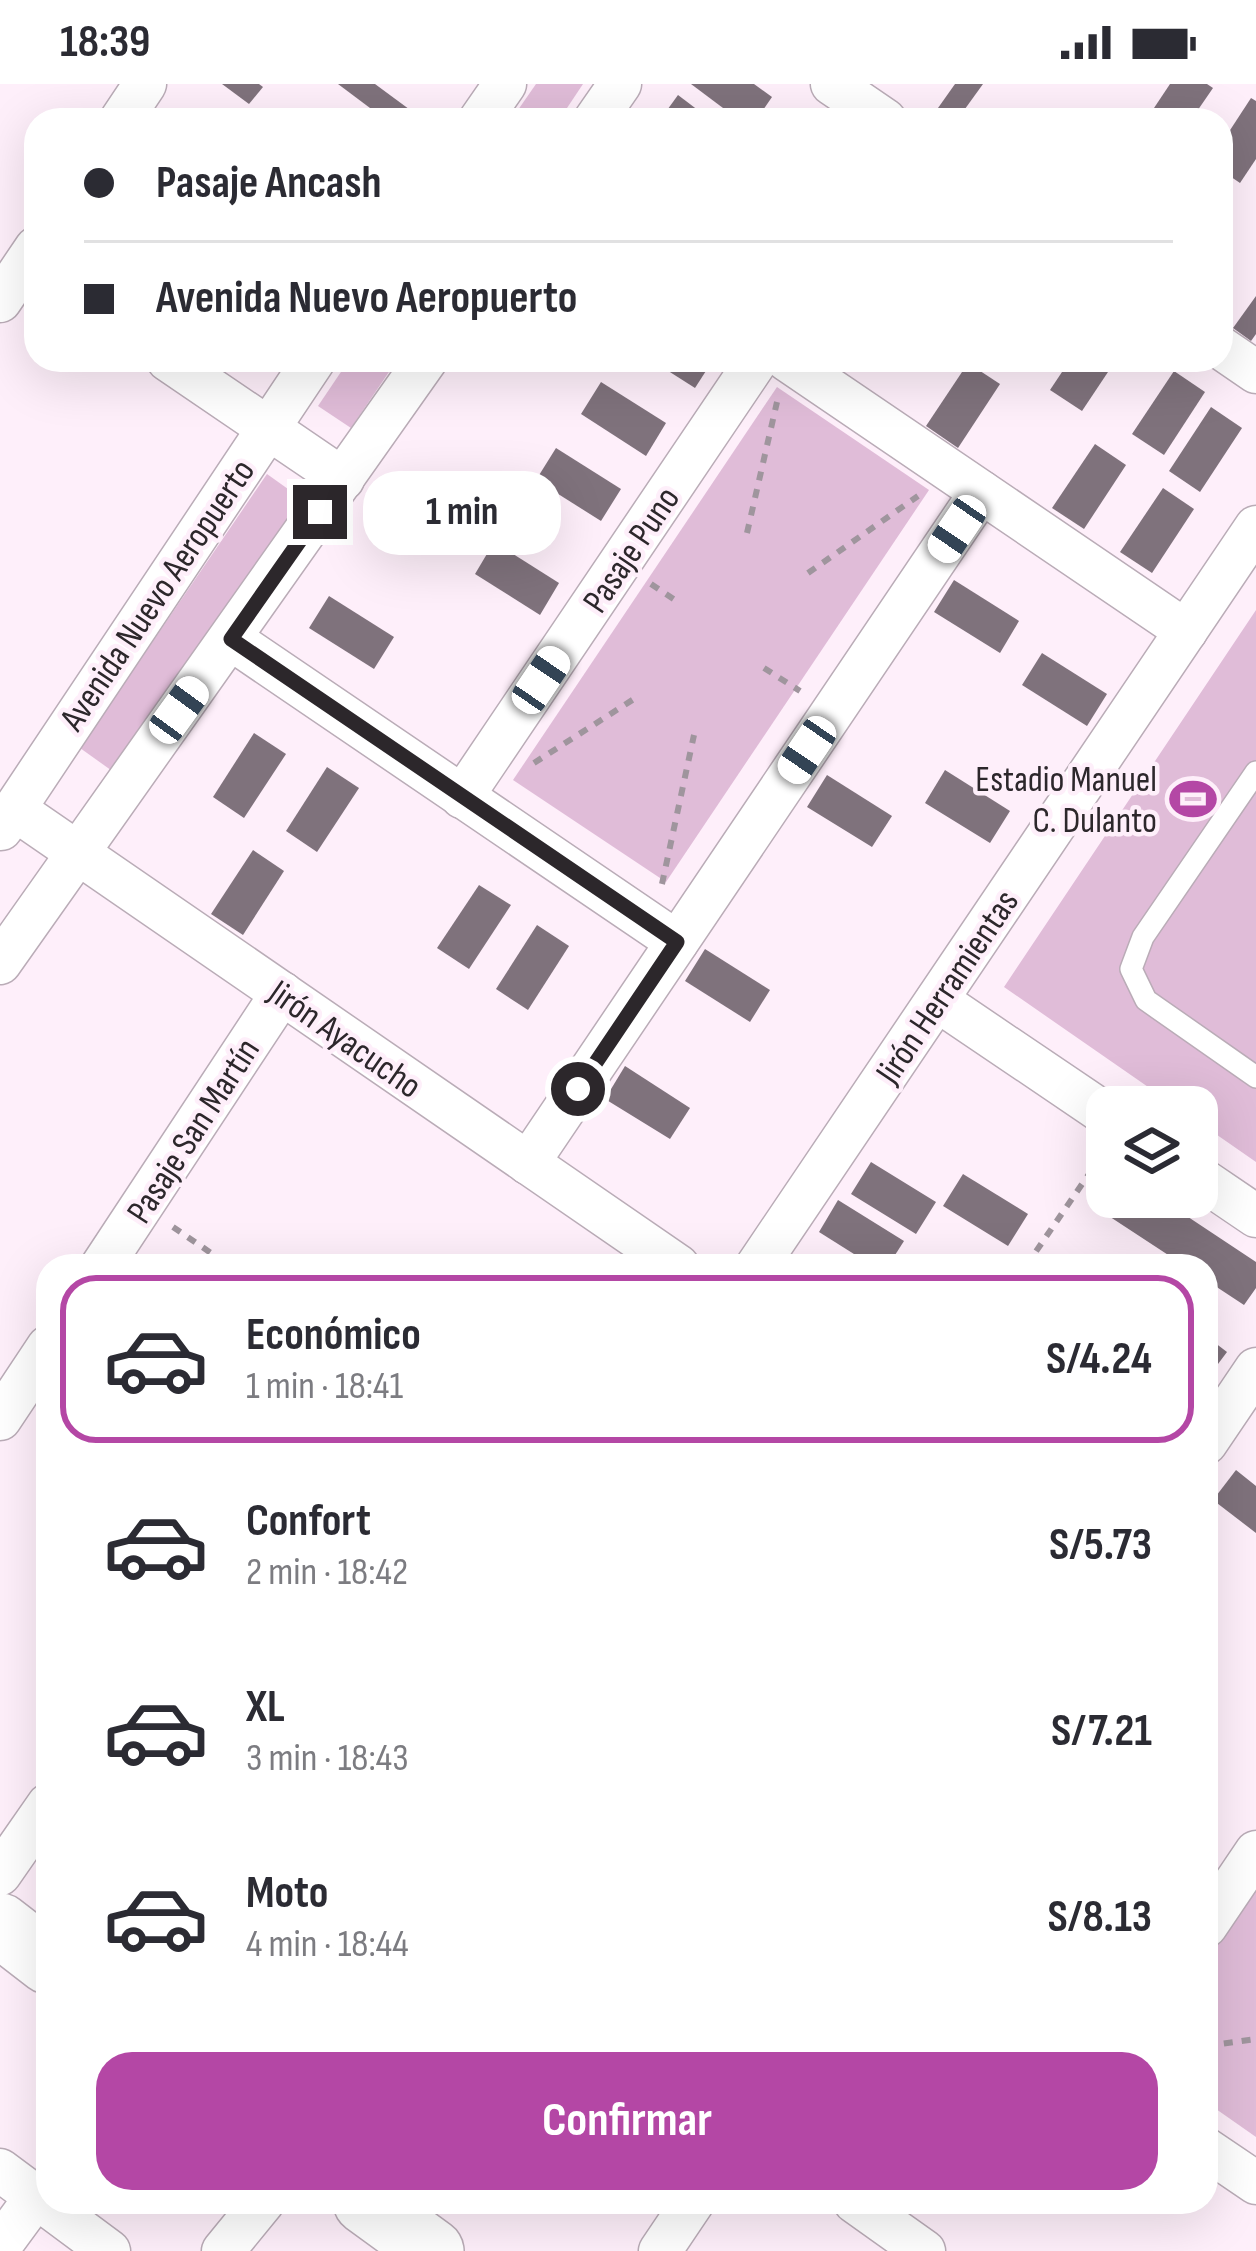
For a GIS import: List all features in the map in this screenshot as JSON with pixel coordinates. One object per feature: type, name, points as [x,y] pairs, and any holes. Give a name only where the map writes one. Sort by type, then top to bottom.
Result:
[{"type":"street","points":[[832,84],[867,108]]},
{"type":"street","points":[[0,302],[24,258]]},
{"type":"street","points":[[185,372],[343,479]]},
{"type":"street","name":"Avenida Nuevo Aeropuerto","points":[[7,819],[306,372]]},
{"type":"street","points":[[0,963],[418,372]]},
{"type":"street","name":"Pasaje Puno","points":[[467,800],[749,372]]},
{"type":"street","points":[[805,372],[1186,631]]},
{"type":"street","points":[[528,1163],[665,934],[967,482]]},
{"type":"street","name":"Jirón Herramientas","points":[[765,1254],[1256,527]]},
{"type":"street","points":[[231,639],[665,934]]},
{"type":"street","name":"Jirón Ayacucho","points":[[7,819],[77,852],[661,1254]]},
{"type":"street","name":"Pasaje San Martín","points":[[110,1254],[282,994]]},
{"type":"street","points":[[937,1000],[1086,1100]]},
{"type":"street","points":[[1218,1190],[1256,1216]]},
{"type":"street","points":[[0,1419],[36,1365]]},
{"type":"street","points":[[1218,1425],[1256,1370]]},
{"type":"street","points":[[0,1874],[36,1822]]},
{"type":"street","points":[[1218,1909],[1256,1852]]},
{"type":"street","points":[[0,1925],[36,1953]]},
{"type":"street","points":[[1218,2157],[1256,2183]]},
{"type":"street","points":[[0,2170],[36,2197],[0,2246]]},
{"type":"street","points":[[59,2214],[109,2251]]},
{"type":"street","points":[[223,2251],[253,2214]]},
{"type":"street","points":[[381,2214],[431,2251]]},
{"type":"street","points":[[660,2251],[685,2214]]},
{"type":"street","points":[[872,2214],[924,2251]]},
{"type":"lane","points":[[1256,772],[1143,937],[1131,969],[1146,1000],[1256,1077]]},
{"type":"path","points":[[747,533],[784,372]]},
{"type":"path","points":[[808,573],[967,482]]},
{"type":"path","points":[[467,800],[637,697]]},
{"type":"path","points":[[665,934],[694,735]]},
{"type":"path","points":[[1034,1254],[1086,1178]]},
{"type":"path","points":[[142,1206],[212,1254]]},
{"type":"path","points":[[1218,2044],[1256,2039]]},
{"type":"shaded area","points":[[536,84],[583,84],[567,108],[519,108]]},
{"type":"shaded area","points":[[341,372],[389,372],[351,428],[318,406]]},
{"type":"shaded area","points":[[777,387],[929,490],[666,882],[513,780]]},
{"type":"shaded area","points":[[267,474],[302,499],[115,773],[80,748]]},
{"type":"shaded area","name":"Estadio Manuel C. Dulanto","points":[[1256,610],[1256,1162],[1218,1136],[1218,1086],[1147,1086],[1004,987]]},
{"type":"shaded area","points":[[1256,1879],[1256,2137],[1218,2110],[1218,1936]]},
{"type":"building","points":[[222,84],[259,84],[263,87],[249,104]]},
{"type":"building","points":[[338,84],[375,84],[408,108],[370,108]]},
{"type":"building","points":[[691,84],[754,84],[772,97],[764,108],[723,108]]},
{"type":"building","points":[[955,84],[983,84],[966,108],[938,108]]},
{"type":"building","points":[[1170,84],[1213,88],[1199,108],[1154,108]]},
{"type":"building","points":[[678,95],[695,108],[669,108]]},
{"type":"building","points":[[1251,98],[1256,101],[1256,159],[1240,183],[1233,178],[1233,126]]},
{"type":"building","points":[[1256,296],[1256,334],[1251,341],[1233,328]]},
{"type":"building","points":[[670,372],[705,372],[695,388]]},
{"type":"building","points":[[962,372],[982,372],[1000,384],[958,448],[926,426]]},
{"type":"building","points":[[1062,372],[1108,372],[1082,411],[1050,390]]},
{"type":"building","points":[[1173,372],[1205,392],[1164,455],[1132,434]]},
{"type":"building","points":[[601,382],[666,423],[646,456],[581,414]]},
{"type":"building","points":[[1211,407],[1242,428],[1200,492],[1169,471]]},
{"type":"building","points":[[1095,444],[1126,465],[1084,529],[1052,508]]},
{"type":"building","points":[[556,448],[621,489],[601,521],[536,480]]},
{"type":"building","points":[[1163,488],[1194,509],[1152,573],[1120,552]]},
{"type":"building","points":[[494,542],[559,583],[540,615],[475,574]]},
{"type":"building","points":[[954,580],[1019,621],[1000,653],[934,612]]},
{"type":"building","points":[[329,596],[394,637],[374,669],[309,628]]},
{"type":"building","points":[[1042,653],[1107,694],[1087,726],[1022,685]]},
{"type":"building","points":[[254,733],[286,754],[244,818],[213,797]]},
{"type":"building","points":[[327,767],[359,788],[317,852],[286,831]]},
{"type":"building","points":[[945,770],[1010,811],[990,843],[925,803]]},
{"type":"building","points":[[827,775],[892,816],[872,847],[807,807]]},
{"type":"building","points":[[253,850],[284,871],[243,935],[211,914]]},
{"type":"building","points":[[479,885],[511,905],[469,969],[437,948]]},
{"type":"building","points":[[537,925],[569,946],[528,1010],[496,989]]},
{"type":"building","points":[[705,949],[770,990],[750,1022],[685,981]]},
{"type":"building","points":[[625,1066],[690,1108],[670,1139],[605,1099]]},
{"type":"building","points":[[871,1162],[936,1202],[916,1234],[851,1194]]},
{"type":"building","points":[[963,1174],[1028,1214],[1008,1246],[943,1206]]},
{"type":"building","points":[[838,1200],[904,1241],[896,1254],[854,1254],[819,1232]]},
{"type":"building","points":[[1112,1218],[1190,1218],[1256,1262],[1256,1288],[1244,1305],[1218,1288],[1218,1254],[1167,1254]]},
{"type":"building","points":[[1236,1470],[1256,1486],[1256,1533],[1218,1504],[1218,1493]]},
{"type":"place","name":"Estadio Manuel C. Dulanto","points":[[1193,799]]},
{"type":"route","points":[[320,512],[231,639],[677,942],[578,1089]]}]
